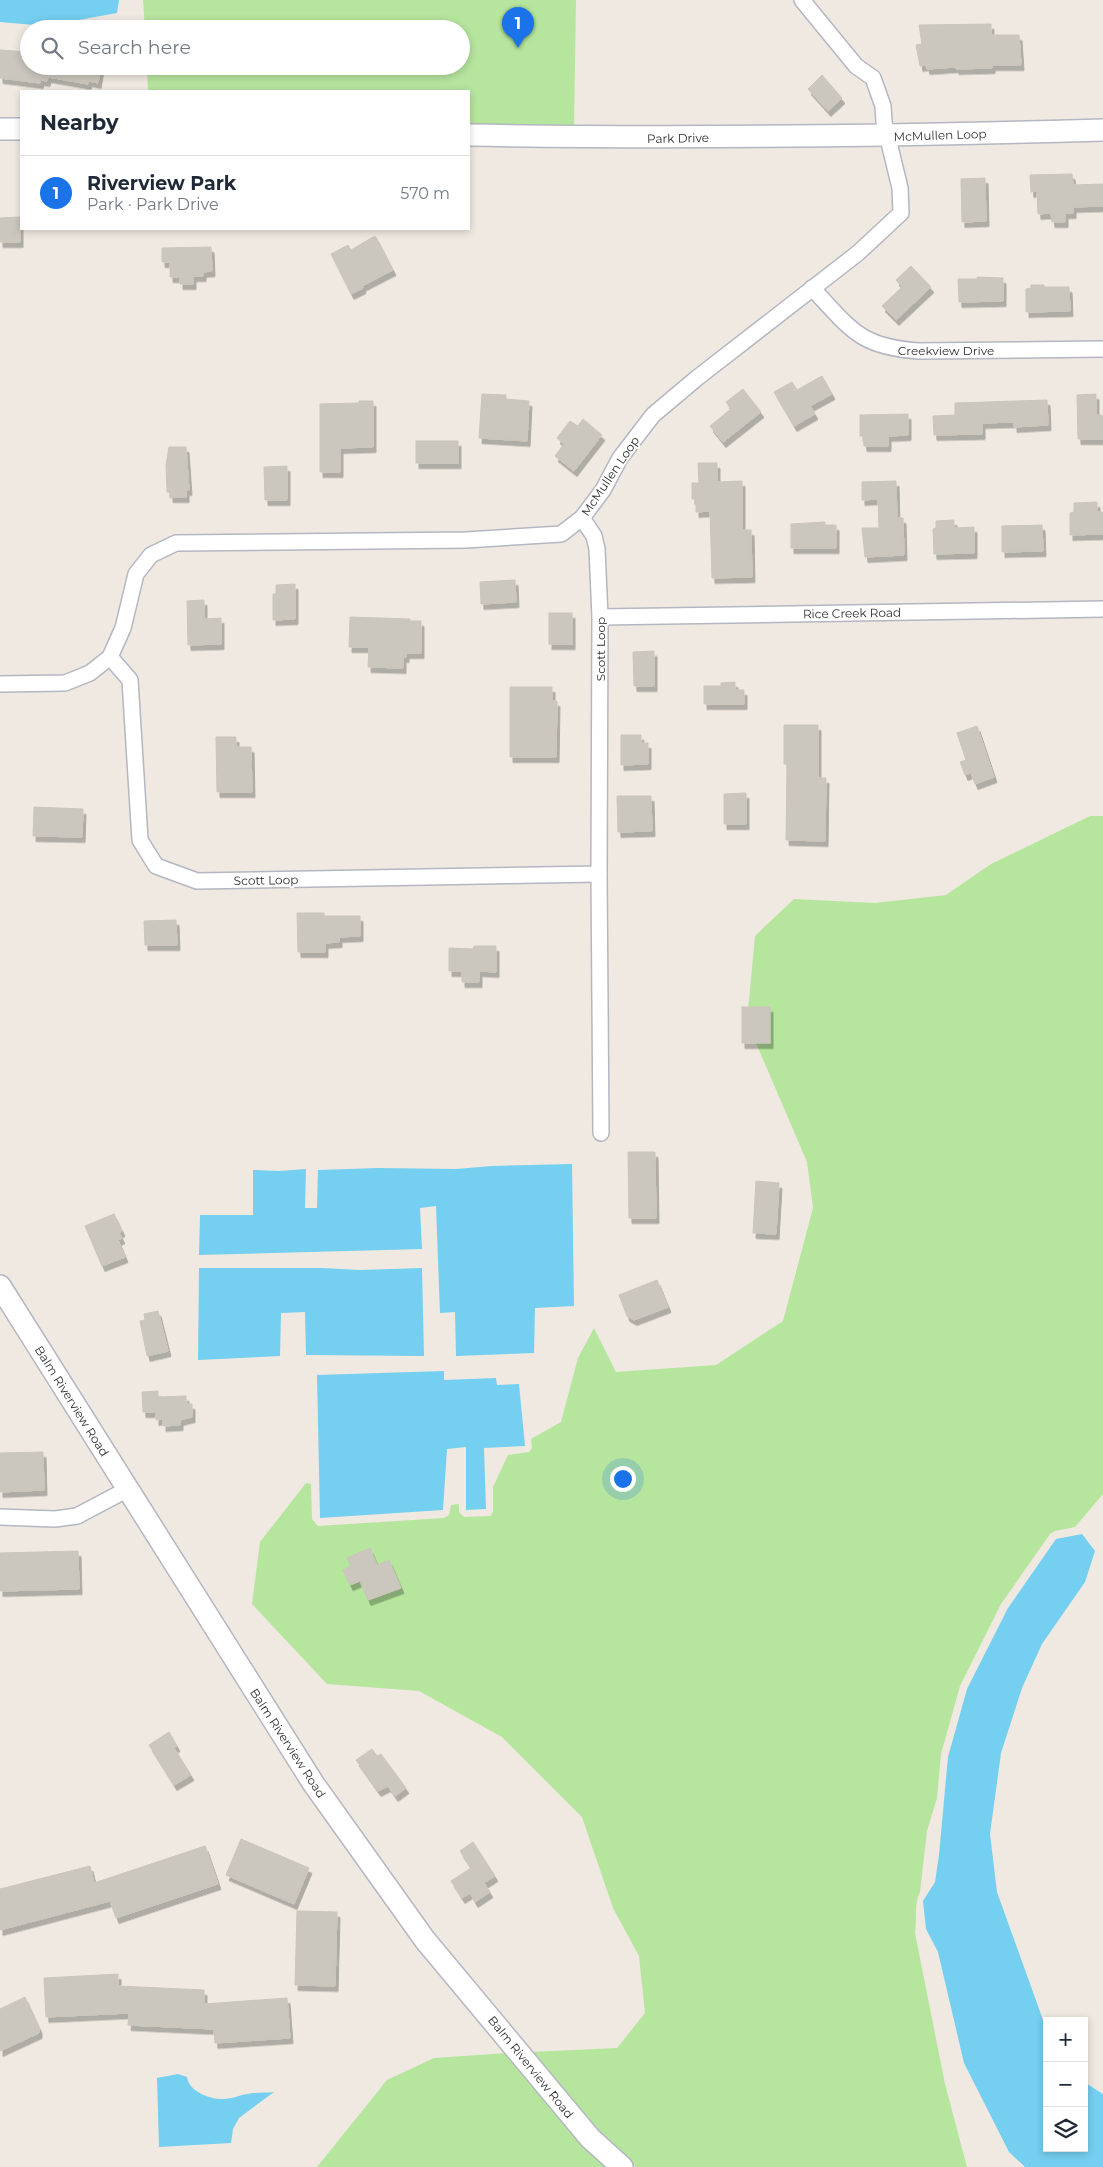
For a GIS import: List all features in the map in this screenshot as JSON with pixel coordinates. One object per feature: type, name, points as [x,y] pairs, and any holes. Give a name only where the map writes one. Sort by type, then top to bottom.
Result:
[{"type":"main road","points":[[0,128],[20,129]]},
{"type":"main road","name":"McMullen Loop","points":[[888,136],[1103,130]]},
{"type":"main road","name":"Park Drive","points":[[470,136],[643,138],[888,136]]},
{"type":"main road","name":"Balm Riverview Road","points":[[0,1286],[313,1783],[426,1940],[590,2138],[622,2167]]},
{"type":"street","points":[[802,0],[856,66],[873,78],[883,106],[888,136]]},
{"type":"street","name":"McMullen Loop","points":[[0,684],[65,683],[90,673],[110,657],[123,628],[136,574],[151,555],[176,543],[466,540],[560,534],[582,518],[603,490],[620,458],[653,416],[858,253],[901,213],[900,188],[888,136]]},
{"type":"street","name":"Creekview Drive","points":[[812,288],[848,327],[868,342],[893,349],[919,351],[1103,349]]},
{"type":"street","name":"Scott Loop","points":[[582,518],[594,536],[597,549],[600,617],[601,1133]]},
{"type":"street","name":"Rice Creek Road","points":[[600,617],[1103,609]]},
{"type":"street","name":"Scott Loop","points":[[110,657],[130,680],[140,840],[156,866],[197,881],[599,874]]},
{"type":"street","points":[[0,1517],[55,1519],[77,1516],[128,1489]]},
{"type":"green space","points":[[143,0],[576,0],[574,128],[470,127],[470,90],[148,90],[147,75],[470,75],[470,20],[144,20]]},
{"type":"green space","points":[[1090,816],[1103,816],[1103,1494],[1075,1527],[1055,1531],[1050,1534],[1001,1604],[960,1686],[941,1754],[937,1798],[927,1831],[920,1892],[916,1906],[915,1933],[945,2084],[967,2167],[636,2167],[595,2131],[530,2052],[617,2048],[645,2013],[639,1956],[613,1908],[582,1817],[502,1737],[419,1691],[327,1684],[252,1604],[260,1542],[306,1483],[311,1484],[312,1519],[318,1526],[444,1518],[449,1515],[451,1505],[459,1504],[459,1512],[464,1517],[491,1516],[493,1511],[493,1487],[508,1455],[529,1452],[532,1448],[531,1439],[561,1422],[578,1358],[594,1328],[616,1372],[716,1365],[783,1321],[813,1208],[807,1162],[747,1022],[755,936],[794,899],[875,903],[946,895],[991,864]]},
{"type":"green space","points":[[508,2053],[608,2167],[317,2167],[387,2080],[434,2058]]},
{"type":"water","points":[[0,0],[119,0],[117,13],[79,20],[20,20],[20,24],[0,22]]},
{"type":"water","points":[[572,1164],[574,1306],[535,1308],[534,1353],[456,1356],[455,1312],[440,1313],[436,1206],[420,1208],[422,1249],[199,1255],[200,1215],[253,1215],[253,1170],[306,1169],[305,1208],[317,1208],[318,1170],[378,1168],[456,1169]]},
{"type":"water","points":[[199,1268],[322,1268],[360,1270],[422,1268],[424,1356],[306,1355],[305,1312],[281,1313],[280,1356],[198,1360]]},
{"type":"water","points":[[444,1371],[444,1380],[496,1378],[497,1385],[519,1384],[525,1446],[484,1448],[486,1509],[466,1510],[466,1447],[447,1449],[443,1510],[320,1518],[317,1375]]},
{"type":"water","points":[[1082,1534],[1095,1551],[1085,1582],[1042,1644],[1022,1688],[1001,1753],[990,1834],[997,1892],[1043,2020],[1043,2152],[1088,2152],[1088,2085],[1103,2094],[1103,2167],[1025,2167],[1009,2152],[964,2063],[938,1952],[926,1929],[923,1901],[935,1882],[948,1757],[967,1689],[1008,1608],[1056,1539]]},
{"type":"water","points":[[178,2074],[187,2077],[196,2091],[213,2098],[227,2099],[250,2093],[274,2092],[239,2118],[233,2129],[231,2143],[159,2147],[157,2078]]},
{"type":"building","points":[[991,24],[991,35],[1019,35],[1021,65],[992,65],[992,68],[956,69],[956,67],[927,69],[926,65],[920,66],[916,45],[922,44],[919,25]]},
{"type":"building","points":[[0,50],[20,51],[20,75],[99,75],[98,83],[89,81],[88,84],[48,77],[47,81],[41,80],[40,83],[0,78]]},
{"type":"building","points":[[822,75],[842,98],[828,111],[808,89]]},
{"type":"building","points":[[1072,174],[1073,185],[1103,184],[1103,206],[1073,207],[1073,213],[1065,213],[1065,222],[1052,222],[1051,213],[1038,214],[1037,191],[1031,192],[1030,175]]},
{"type":"building","points":[[985,178],[986,221],[962,222],[961,179]]},
{"type":"building","points":[[20,217],[20,242],[0,242],[0,218]]},
{"type":"building","points":[[376,237],[393,270],[351,294],[331,254],[348,245],[351,250]]},
{"type":"building","points":[[211,247],[212,271],[203,272],[203,276],[193,276],[193,284],[180,284],[180,277],[170,277],[170,262],[162,262],[162,248]]},
{"type":"building","points":[[911,266],[931,287],[896,320],[882,306],[902,287],[896,280]]},
{"type":"building","points":[[977,277],[1003,278],[1003,301],[959,302],[958,279],[977,279]]},
{"type":"building","points":[[1031,285],[1069,287],[1070,311],[1026,312],[1026,289],[1031,288]]},
{"type":"building","points":[[822,376],[832,394],[810,406],[815,414],[794,426],[774,392],[792,382],[797,390]]},
{"type":"building","points":[[743,389],[761,412],[723,442],[710,426],[731,409],[726,402]]},
{"type":"building","points":[[482,394],[506,395],[506,399],[529,401],[527,441],[479,438]]},
{"type":"building","points":[[1096,394],[1096,415],[1102,415],[1103,418],[1103,439],[1078,439],[1077,395]]},
{"type":"building","points":[[1047,400],[1048,425],[1014,427],[1014,422],[982,423],[982,434],[934,435],[933,416],[955,415],[955,403]]},
{"type":"building","points":[[359,401],[373,401],[373,447],[340,448],[340,472],[320,472],[320,404],[359,403]]},
{"type":"building","points":[[908,414],[908,435],[888,436],[888,446],[864,446],[863,436],[860,436],[860,415]]},
{"type":"building","points":[[583,419],[602,435],[574,471],[555,456],[564,444],[557,438],[570,421],[578,426]]},
{"type":"building","points":[[416,441],[458,441],[458,463],[416,463]]},
{"type":"building","points":[[169,447],[186,447],[189,490],[186,490],[186,497],[170,497],[170,492],[167,492],[166,465]]},
{"type":"building","points":[[698,463],[717,463],[717,482],[742,481],[742,530],[751,530],[752,577],[712,578],[710,511],[696,512],[696,499],[692,499],[692,483],[699,483]]},
{"type":"building","points":[[287,466],[287,500],[265,500],[264,467]]},
{"type":"building","points":[[896,481],[897,518],[903,518],[904,555],[865,557],[862,528],[879,528],[878,499],[862,500],[862,482]]},
{"type":"building","points":[[1097,502],[1097,512],[1103,512],[1103,534],[1070,535],[1070,513],[1074,512],[1074,503]]},
{"type":"building","points":[[954,520],[954,528],[974,527],[974,553],[934,554],[933,529],[936,528],[936,521]]},
{"type":"building","points":[[825,522],[825,525],[836,525],[836,548],[791,548],[791,524]]},
{"type":"building","points":[[1042,525],[1043,551],[1002,552],[1002,526]]},
{"type":"building","points":[[515,580],[516,602],[481,604],[480,582]]},
{"type":"building","points":[[295,584],[295,619],[273,620],[273,594],[276,594],[276,585]]},
{"type":"building","points":[[204,600],[204,619],[221,618],[221,644],[188,645],[187,601]]},
{"type":"building","points":[[549,613],[572,613],[572,644],[549,644]]},
{"type":"building","points":[[350,617],[421,621],[421,653],[406,653],[406,657],[403,657],[403,668],[368,667],[369,647],[349,647]]},
{"type":"building","points":[[654,651],[654,686],[634,686],[633,652]]},
{"type":"building","points":[[735,682],[735,690],[744,690],[744,704],[704,704],[704,686],[721,686],[721,683]]},
{"type":"building","points":[[510,687],[552,687],[552,701],[557,701],[556,757],[510,757]]},
{"type":"building","points":[[784,725],[818,725],[818,778],[826,778],[825,841],[786,840],[787,764],[784,764]]},
{"type":"building","points":[[977,726],[994,777],[975,784],[971,773],[965,775],[960,762],[966,760],[957,733]]},
{"type":"building","points":[[621,735],[641,735],[641,743],[648,743],[648,764],[621,765]]},
{"type":"building","points":[[216,737],[236,737],[236,747],[251,747],[252,792],[217,792]]},
{"type":"building","points":[[746,793],[746,824],[724,824],[724,794]]},
{"type":"building","points":[[617,796],[651,796],[652,831],[618,832]]},
{"type":"building","points":[[34,807],[83,809],[82,837],[33,836]]},
{"type":"building","points":[[297,913],[324,913],[324,916],[360,916],[360,936],[339,937],[339,942],[325,943],[325,952],[298,952]]},
{"type":"building","points":[[176,920],[177,945],[145,945],[144,921]]},
{"type":"building","points":[[474,946],[496,946],[496,972],[479,971],[479,982],[462,982],[462,971],[449,971],[449,948],[473,949]]},
{"type":"building","points":[[742,1007],[770,1007],[770,1043],[742,1043]]},
{"type":"building","points":[[628,1152],[655,1152],[656,1218],[629,1218]]},
{"type":"building","points":[[756,1181],[779,1183],[776,1234],[753,1233]]},
{"type":"building","points":[[114,1214],[122,1231],[119,1233],[122,1238],[118,1240],[125,1257],[102,1266],[85,1226]]},
{"type":"building","points":[[657,1280],[668,1307],[634,1320],[627,1316],[619,1295]]},
{"type":"building","points":[[158,1311],[168,1351],[147,1356],[140,1321],[145,1320],[144,1314]]},
{"type":"building","points":[[158,1391],[158,1397],[186,1396],[186,1404],[192,1404],[192,1417],[180,1420],[180,1425],[163,1426],[163,1419],[156,1420],[156,1412],[143,1412],[142,1392]]},
{"type":"building","points":[[43,1452],[44,1490],[0,1492],[0,1453]]},
{"type":"building","points":[[370,1548],[377,1565],[389,1560],[401,1588],[368,1600],[360,1581],[350,1585],[343,1570],[351,1566],[347,1558]]},
{"type":"building","points":[[78,1551],[79,1589],[0,1591],[0,1553]]},
{"type":"building","points":[[169,1732],[177,1746],[174,1748],[191,1775],[174,1785],[149,1745]]},
{"type":"building","points":[[372,1749],[377,1756],[381,1754],[406,1788],[395,1796],[388,1786],[378,1791],[356,1760]]},
{"type":"building","points":[[241,1839],[309,1868],[294,1904],[226,1875]]},
{"type":"building","points":[[473,1842],[495,1876],[484,1883],[490,1892],[475,1902],[470,1893],[462,1898],[451,1881],[471,1868],[460,1851]]},
{"type":"building","points":[[205,1846],[218,1884],[116,1918],[110,1901],[0,1930],[0,1889],[90,1866],[94,1883]]},
{"type":"building","points":[[297,1911],[337,1912],[335,1986],[295,1985]]},
{"type":"building","points":[[118,1974],[118,1986],[204,1990],[204,2004],[287,1998],[290,2038],[215,2043],[214,2029],[128,2025],[129,2013],[46,2017],[44,1978]]},
{"type":"building","points":[[25,1997],[39,2028],[39,2033],[0,2051],[0,2009]]},
{"type":"place","name":"Riverview Park","points":[[518,48]]}]
